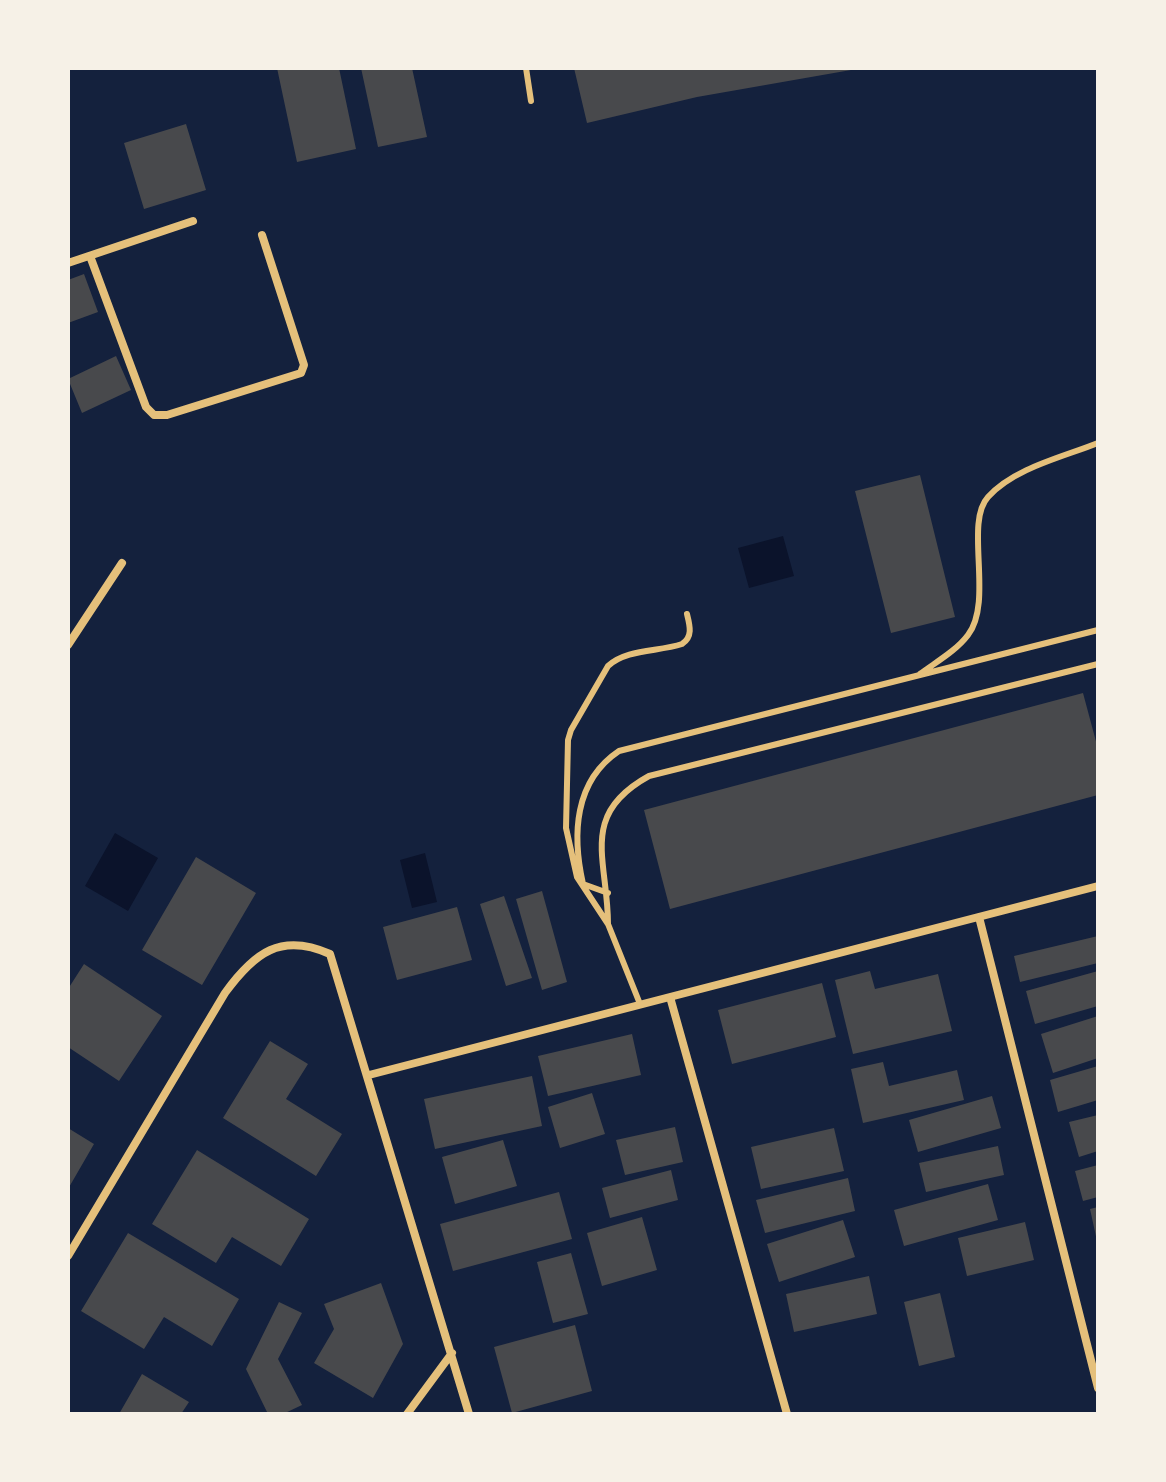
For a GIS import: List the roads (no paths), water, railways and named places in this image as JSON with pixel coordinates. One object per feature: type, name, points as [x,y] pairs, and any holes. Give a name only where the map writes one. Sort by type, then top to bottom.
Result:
[{"type":"street","points":[[68,263],[193,221]]},
{"type":"street","points":[[90,256],[146,407],[154,415],[167,415],[301,373],[304,365],[262,235]]},
{"type":"street","points":[[68,645],[122,563]]},
{"type":"street","points":[[369,1075],[1098,886]]},
{"type":"street","points":[[979,917],[1098,1388]]},
{"type":"street","points":[[68,1256],[239,974],[256,957],[275,948],[292,944],[309,945],[330,954],[469,1414]]},
{"type":"street","points":[[670,997],[787,1414]]},
{"type":"street","points":[[407,1414],[452,1353]]},
{"type":"lane","points":[[526,68],[531,101]]},
{"type":"lane","points":[[917,676],[968,635],[975,621],[981,510],[985,500],[1011,479],[1098,443]]},
{"type":"lane","points":[[640,1004],[608,924],[573,867],[566,828],[566,753],[571,730],[608,666],[630,654],[682,644],[690,634],[687,614]]},
{"type":"lane","points":[[583,884],[577,843],[583,799],[598,767],[619,751],[1098,630]]},
{"type":"lane","points":[[608,924],[608,893],[600,852],[604,823],[620,795],[649,776],[1098,664]]},
{"type":"lane","points":[[583,884],[608,893]]},
{"type":"water","points":[[783,536],[794,576],[749,588],[738,548]]},
{"type":"water","points":[[115,833],[158,858],[128,911],[85,886]]},
{"type":"water","points":[[425,853],[437,902],[412,908],[400,860]]}]
